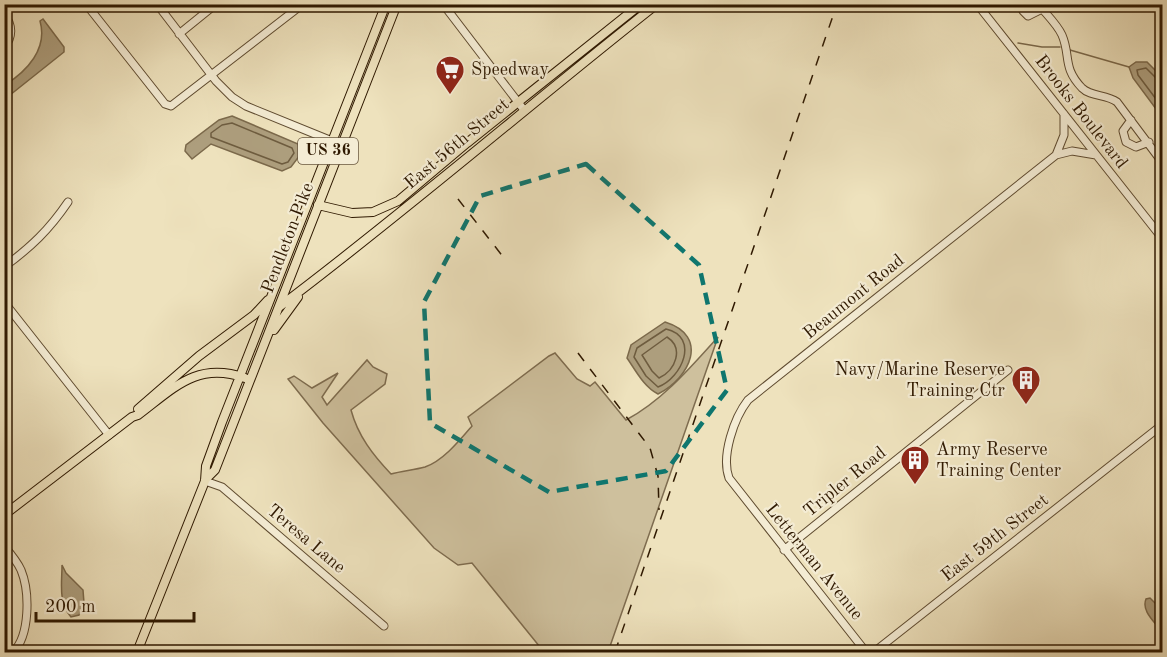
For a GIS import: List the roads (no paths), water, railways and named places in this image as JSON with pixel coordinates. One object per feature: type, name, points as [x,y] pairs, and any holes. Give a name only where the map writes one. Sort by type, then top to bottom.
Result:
[{"type":"main road","name":"Pendleton Pike","points":[[137,652],[205,481],[206,466],[240,376],[386,4]]},
{"type":"main road","name":"Pendleton Pike","points":[[205,481],[215,470],[397,4]]},
{"type":"main road","name":"East 56th Street","points":[[318,205],[352,213],[373,212],[398,201],[641,4]]},
{"type":"main road","name":"East 56th Street","points":[[278,308],[391,221],[524,110],[657,4]]},
{"type":"main road","points":[[261,351],[282,317],[309,285]]},
{"type":"main road","points":[[132,417],[165,385],[254,315],[271,297]]},
{"type":"main road","points":[[4,515],[132,417],[189,378],[215,372],[250,380]]},
{"type":"street","points":[[86,4],[167,105],[174,106],[303,4]]},
{"type":"street","points":[[157,4],[222,89],[241,103],[332,141]]},
{"type":"street","points":[[179,34],[216,4]]},
{"type":"street","points":[[443,4],[524,110]]},
{"type":"street","name":"Brooks Boulevard","points":[[977,4],[1162,238]]},
{"type":"street","points":[[1028,4],[1023,11],[1028,16],[1040,7],[1061,34],[1068,66],[1077,81],[1089,93],[1113,99],[1149,142],[1162,162]]},
{"type":"street","points":[[4,14],[10,23],[11,30],[10,40],[4,48]]},
{"type":"street","points":[[1056,154],[1064,135],[1064,114]]},
{"type":"street","points":[[1131,120],[1123,131],[1126,142],[1136,147],[1149,142]]},
{"type":"street","points":[[1056,154],[1075,151],[1096,155]]},
{"type":"street","name":"Beaumont Road","points":[[737,491],[728,475],[725,459],[740,413],[748,400],[1056,154]]},
{"type":"street","points":[[4,267],[37,242],[68,202]]},
{"type":"street","points":[[4,302],[108,435]]},
{"type":"street","name":"Tripler Road","points":[[784,550],[1008,370]]},
{"type":"street","name":"East 59th Street","points":[[874,652],[1162,425]]},
{"type":"street","name":"Teresa Lane","points":[[205,481],[222,487],[384,626]]},
{"type":"street","name":"Letterman Avenue","points":[[737,491],[866,652]]},
{"type":"street","points":[[4,546],[18,563],[25,585],[26,630],[20,644],[12,652]]},
{"type":"water","points":[[43,19],[64,47],[64,52],[5,99],[5,85],[28,66],[38,50],[42,31],[40,21]]},
{"type":"water","points":[[1136,62],[1147,62],[1162,77],[1162,117],[1133,78],[1129,67]]},
{"type":"water","points":[[232,116],[298,144],[300,150],[307,154],[300,155],[291,167],[282,171],[211,144],[192,159],[185,151],[186,145],[219,120]]},
{"type":"water","points":[[665,322],[679,328],[687,337],[691,347],[686,368],[679,378],[658,394],[644,383],[627,358],[631,345]]},
{"type":"water","points":[[62,565],[66,573],[83,590],[84,603],[79,615],[71,617],[64,605]]},
{"type":"water","points":[[1150,598],[1162,610],[1162,632],[1145,608],[1146,599]]},
{"type":"waterway","points":[[1018,43],[1060,47]]},
{"type":"waterway","points":[[1070,50],[1129,67]]},
{"type":"railway","points":[[615,652],[837,4]]},
{"type":"railway","points":[[458,199],[504,258]]},
{"type":"railway","points":[[578,353],[650,448],[658,476],[659,510]]},
{"type":"place","name":"Speedway","points":[[450,96]]},
{"type":"place","name":"Navy/Marine Reserve Training Ctr","points":[[1026,406]]},
{"type":"place","name":"Army Reserve Training Center","points":[[915,486]]}]
